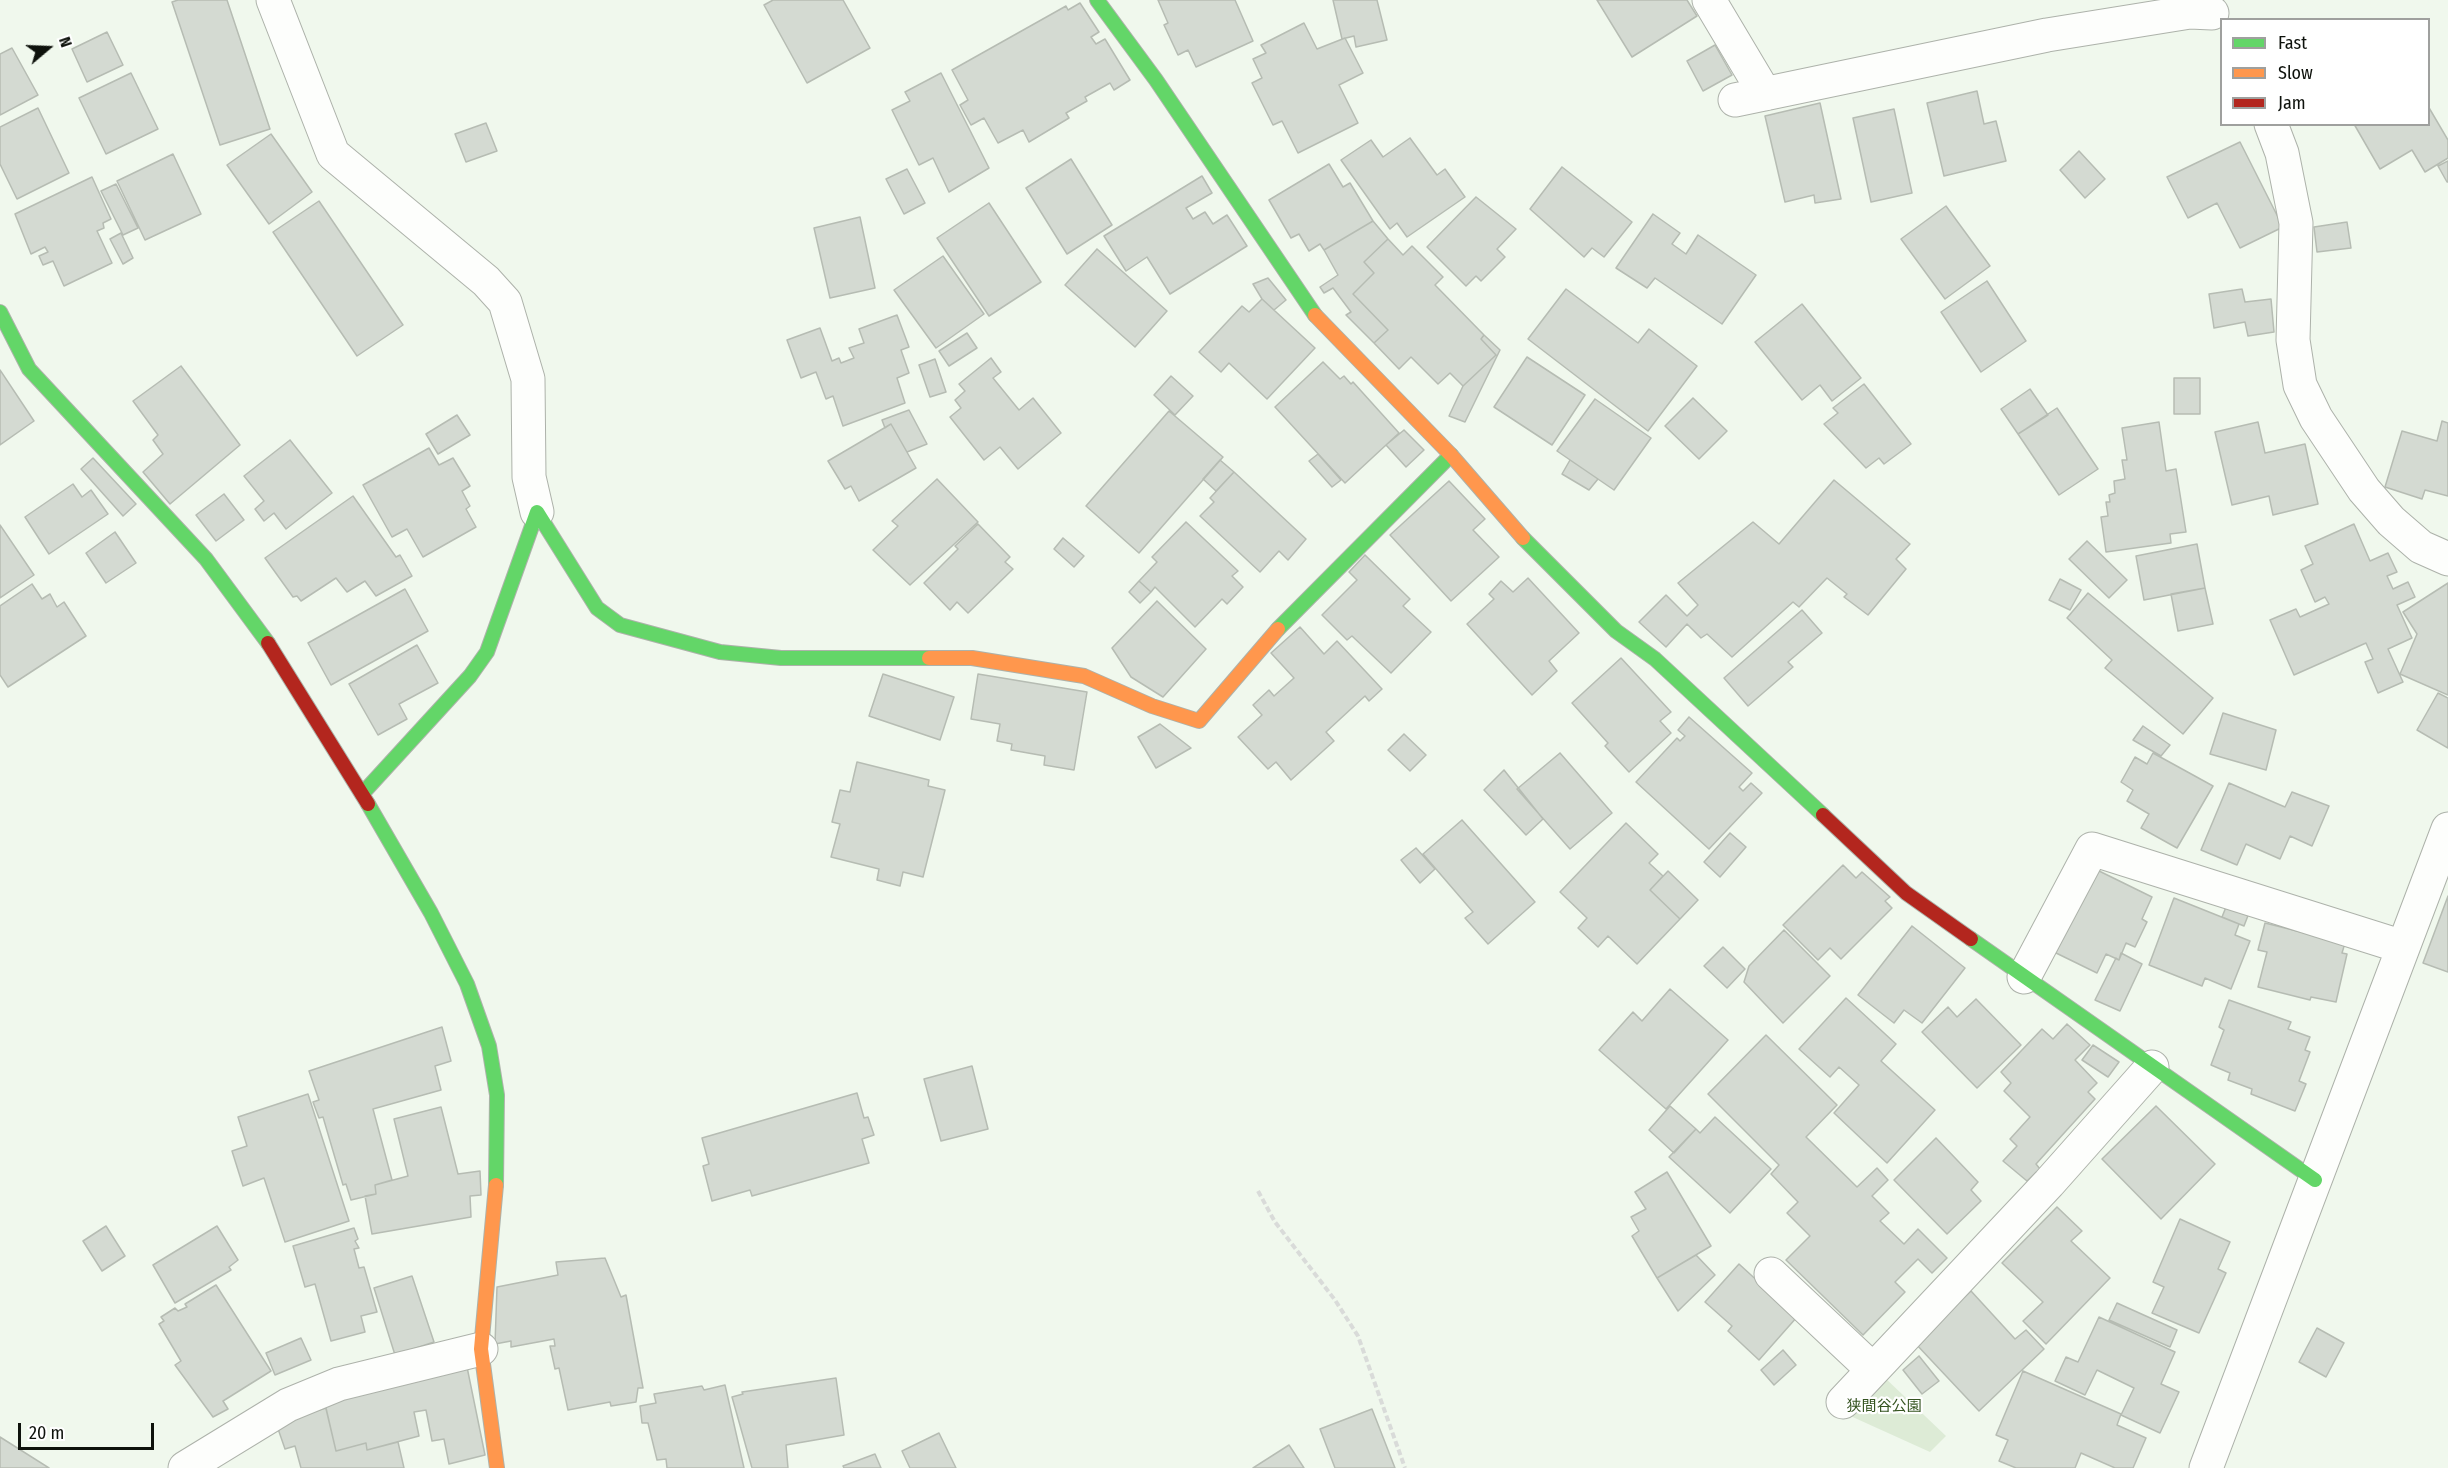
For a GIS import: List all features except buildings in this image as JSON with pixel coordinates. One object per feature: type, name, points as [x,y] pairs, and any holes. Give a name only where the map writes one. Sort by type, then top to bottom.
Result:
[{"type":"street","points":[[273,0],[333,154],[486,281],[505,302],[528,379],[530,477],[537,512],[597,608],[620,625],[720,652],[781,658],[972,658],[1084,676],[1152,706],[1199,721],[1264,643],[1451,455]]},
{"type":"street","points":[[1097,0],[1156,80],[1317,318],[1451,455],[1530,547],[1616,631],[1655,658],[1906,893],[2315,1180]]},
{"type":"street","points":[[1709,0],[1750,97],[2047,35],[2190,12],[2216,14]]},
{"type":"street","points":[[2272,126],[2282,153],[2296,224],[2293,340],[2300,385],[2316,418],[2364,490],[2391,521],[2421,547],[2448,559]]},
{"type":"street","points":[[0,312],[29,369],[206,559],[258,627],[362,794],[431,914],[467,984],[489,1046],[496,1095],[497,1179],[482,1349],[497,1468]]},
{"type":"street","points":[[362,794],[470,676],[487,652],[537,512]]},
{"type":"street","points":[[2206,1468],[2448,829]]},
{"type":"street","points":[[2024,976],[2092,849],[2403,947]]},
{"type":"street","points":[[1843,1402],[2049,1183],[2152,1067]]},
{"type":"street","points":[[1771,1274],[1873,1370]]},
{"type":"street","points":[[185,1468],[288,1405],[339,1384],[482,1349]]},
{"type":"path","points":[[1258,1191],[1275,1222],[1335,1300],[1358,1336],[1405,1468]]},
{"type":"green space","name":"狭間谷公園","points":[[1883,1376],[1946,1436],[1930,1452],[1846,1414]]},
{"type":"traffic: fast","points":[[1097,0],[1156,80],[1315,315]]},
{"type":"traffic: fast","points":[[0,312],[29,369],[206,559],[268,643]]},
{"type":"traffic: fast","points":[[1278,629],[1451,455]]},
{"type":"traffic: fast","points":[[362,794],[470,676],[487,652],[537,512],[597,608],[620,625],[720,652],[781,658],[929,658]]},
{"type":"traffic: fast","points":[[1523,538],[1616,631],[1655,659],[1823,815]]},
{"type":"traffic: fast","points":[[368,804],[431,913],[467,984],[489,1046],[497,1095],[496,1185]]},
{"type":"traffic: fast","points":[[1971,939],[2315,1180]]},
{"type":"traffic: slow","points":[[1315,315],[1451,455],[1523,538]]},
{"type":"traffic: slow","points":[[929,658],[972,658],[1084,676],[1152,706],[1199,721],[1278,629]]},
{"type":"traffic: slow","points":[[496,1185],[481,1349],[497,1468]]},
{"type":"traffic: jam","points":[[268,643],[368,804]]},
{"type":"traffic: jam","points":[[1823,815],[1906,893],[1971,939]]}]
